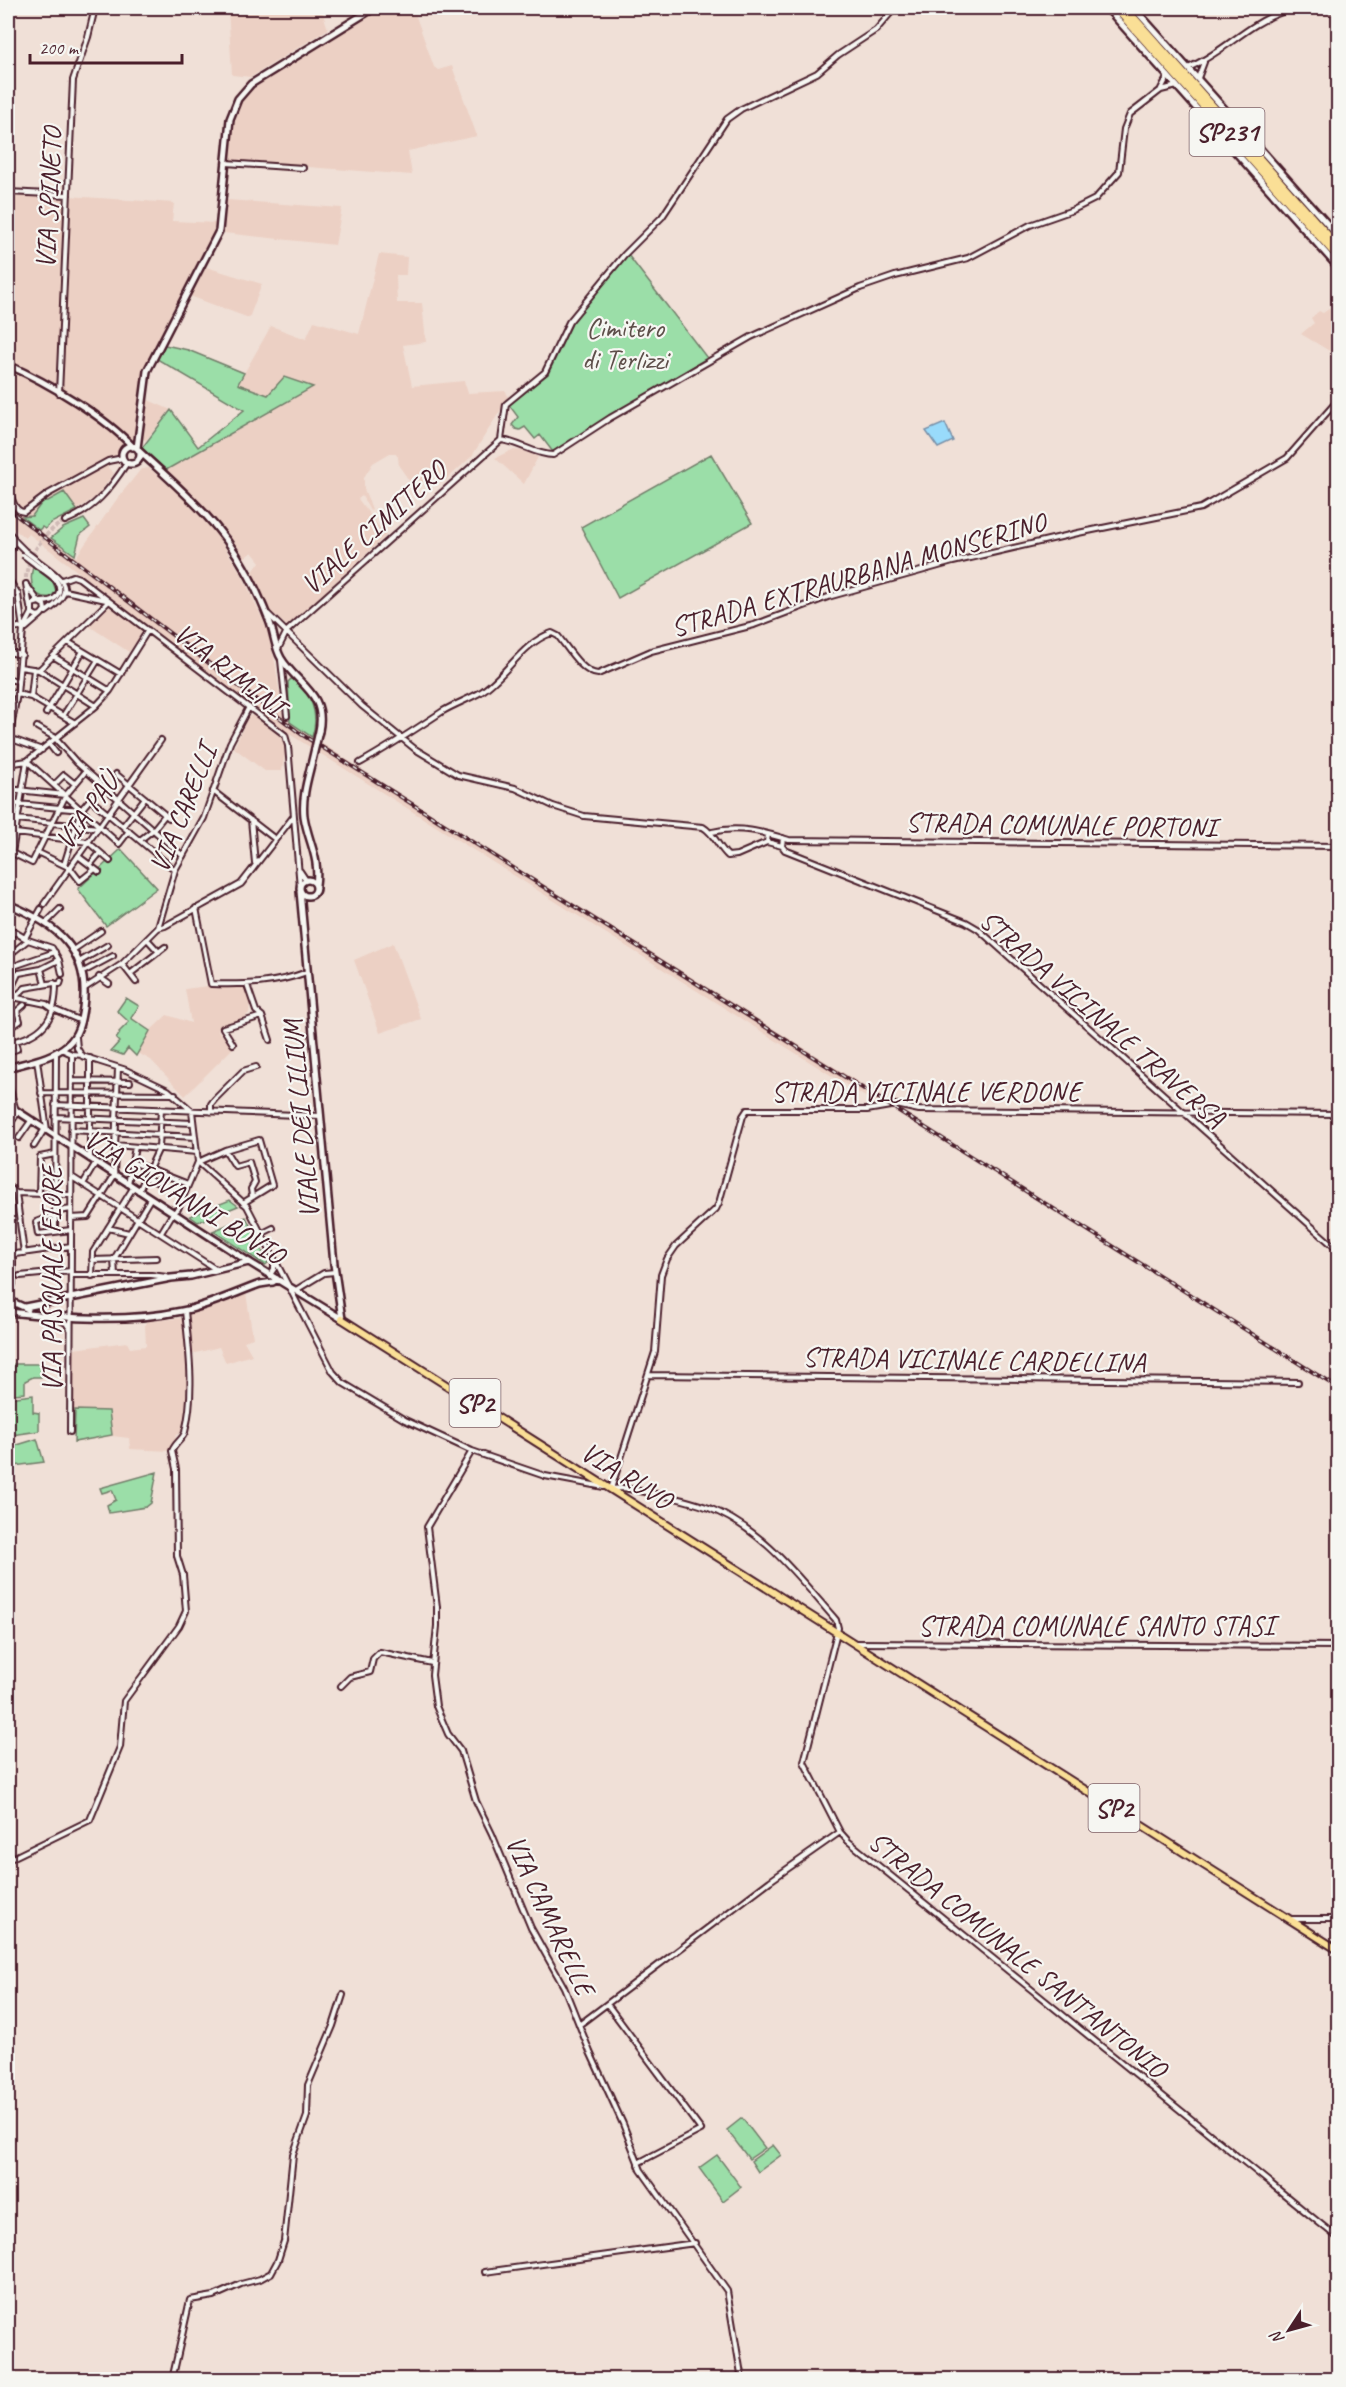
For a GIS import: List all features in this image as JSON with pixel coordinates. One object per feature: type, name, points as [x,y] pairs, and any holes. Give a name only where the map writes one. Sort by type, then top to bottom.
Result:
[{"type":"highway","name":"SP231","points":[[1116,8],[1338,257]]},
{"type":"highway","name":"SP231","points":[[1125,8],[1338,247]]},
{"type":"main road","points":[[137,462],[140,457],[136,449],[147,370],[219,231],[231,115],[238,99],[245,89],[374,8]]},
{"type":"main road","points":[[1107,8],[1338,267]]},
{"type":"main road","points":[[1134,8],[1338,236]]},
{"type":"main road","name":"VIALE DEI LILIUM","points":[[8,365],[59,393],[118,431],[194,501],[223,534],[245,569],[265,611],[281,657],[313,694],[319,710],[319,731],[304,796],[304,811],[317,862],[316,885],[315,892],[304,904],[302,914]]},
{"type":"main road","points":[[118,431],[125,449],[125,460],[131,464],[152,463]]},
{"type":"main road","points":[[125,449],[136,449]]},
{"type":"main road","points":[[309,897],[304,896],[300,889],[314,871],[317,862]]},
{"type":"main road","points":[[307,880],[316,885]]},
{"type":"main road","name":"VIALE DEI LILIUM","points":[[300,889],[335,1272],[342,1319]]},
{"type":"main road","points":[[8,904],[37,916],[65,939],[79,962],[84,988],[80,1023],[76,1036],[59,1051],[8,1068]]},
{"type":"main road","name":"VIA GIOVANNI BOVIO","points":[[8,1105],[92,1162],[150,1198],[176,1211],[249,1262],[342,1319]]},
{"type":"main road","points":[[25,1307],[249,1262]]},
{"type":"main road","points":[[260,1284],[265,1278],[264,1271]]},
{"type":"main road","points":[[40,1314],[8,1299],[8,1310],[40,1314],[70,1317],[142,1317],[185,1311],[277,1279]]},
{"type":"main road","name":"VIA RUVO","points":[[342,1319],[1289,1919]]},
{"type":"main road","name":"SP2","points":[[1289,1919],[1338,1950]]},
{"type":"street","name":"VIA SPINETO","points":[[59,393],[73,80],[95,8]]},
{"type":"street","points":[[895,8],[876,30],[838,55],[817,73],[741,109],[727,119],[662,217],[624,255],[569,322],[545,372],[510,399],[506,407],[501,440],[514,441],[546,455],[553,455],[610,418],[751,337],[869,285],[895,276],[968,258],[1030,225],[1073,210],[1095,199],[1119,172],[1124,129],[1130,114],[1161,90],[1177,86]]},
{"type":"street","points":[[1188,68],[1204,61],[1248,31],[1283,12],[1297,9],[1338,9]]},
{"type":"street","points":[[1198,78],[1204,61]]},
{"type":"street","points":[[1161,90],[1168,76]]},
{"type":"street","points":[[226,163],[303,168]]},
{"type":"street","points":[[8,192],[68,195]]},
{"type":"street","name":"STRADA EXTRAURBANA MONSERINO","points":[[403,739],[445,711],[482,691],[531,646],[548,634],[558,636],[585,668],[593,674],[598,674],[651,651],[754,625],[828,597],[953,562],[1201,508],[1287,458],[1338,400]]},
{"type":"street","name":"VIALE CIMITERO","points":[[278,649],[287,631],[501,440]]},
{"type":"street","points":[[8,483],[15,508],[19,512],[24,512],[48,494],[108,461],[125,460]]},
{"type":"street","points":[[65,521],[96,504],[108,490],[125,460]]},
{"type":"street","name":"VIA RIMINI","points":[[8,532],[24,553],[36,562],[62,580],[77,577],[249,707],[287,739],[300,889]]},
{"type":"street","points":[[9,552],[13,539]]},
{"type":"street","name":"VIA RIMINI","points":[[9,552],[24,553]]},
{"type":"street","name":"VIA RIMINI","points":[[36,562],[57,581],[60,588],[53,600],[40,602]]},
{"type":"street","points":[[8,578],[18,594],[23,630],[17,694],[10,720],[8,745]]},
{"type":"street","points":[[23,630],[58,602],[65,591],[62,580]]},
{"type":"street","points":[[26,584],[45,606],[43,614],[35,615],[32,611],[26,584]]},
{"type":"street","name":"VIA RIMINI","points":[[65,591],[109,601]]},
{"type":"street","points":[[8,595],[18,594]]},
{"type":"street","points":[[31,697],[37,669],[109,601]]},
{"type":"street","points":[[23,630],[34,603],[40,602]]},
{"type":"street","points":[[265,611],[332,679],[403,739],[458,775],[515,788],[573,813],[703,827],[712,832],[728,856],[737,855],[767,842],[768,834]]},
{"type":"street","points":[[8,629],[20,627],[23,630]]},
{"type":"street","points":[[8,764],[27,761],[96,706],[110,691],[148,630]]},
{"type":"street","points":[[68,642],[121,674]]},
{"type":"street","points":[[46,713],[83,651]]},
{"type":"street","points":[[8,652],[22,655]]},
{"type":"street","points":[[53,656],[110,691]]},
{"type":"street","points":[[281,657],[287,716]]},
{"type":"street","points":[[63,716],[98,660]]},
{"type":"street","points":[[20,667],[37,669],[96,706]]},
{"type":"street","points":[[8,679],[18,681]]},
{"type":"street","points":[[8,692],[31,697],[75,723]]},
{"type":"street","name":"VIA CARELLI","points":[[158,928],[175,870],[204,818],[230,743],[249,707]]},
{"type":"street","points":[[37,727],[56,739],[77,763],[183,856]]},
{"type":"street","points":[[9,738],[42,750]]},
{"type":"street","points":[[360,763],[403,739]]},
{"type":"street","name":"VIA PAÙ","points":[[26,939],[42,907],[161,740]]},
{"type":"street","points":[[49,744],[56,753]]},
{"type":"street","points":[[27,761],[10,852],[32,863],[66,795],[86,771]]},
{"type":"street","points":[[27,761],[119,844],[129,831]]},
{"type":"street","points":[[116,774],[167,817],[140,840]]},
{"type":"street","points":[[54,785],[64,775],[75,784]]},
{"type":"street","points":[[64,865],[81,810],[102,784]]},
{"type":"street","points":[[8,789],[66,795]]},
{"type":"street","points":[[213,791],[275,838]]},
{"type":"street","points":[[123,826],[145,798]]},
{"type":"street","points":[[90,799],[175,870]]},
{"type":"street","points":[[8,803],[81,810]]},
{"type":"street","points":[[84,988],[122,964],[158,928],[241,884],[293,817]]},
{"type":"street","points":[[8,818],[99,827]]},
{"type":"street","points":[[251,820],[256,864]]},
{"type":"street","name":"STRADA COMUNALE PORTONI","points":[[712,832],[737,828],[789,840],[1338,846]]},
{"type":"street","points":[[8,832],[88,842],[110,861]]},
{"type":"street","points":[[782,846],[783,838]]},
{"type":"street","name":"STRADA VICINALE TRAVERSA","points":[[767,842],[782,846],[785,850],[966,922],[978,929],[1338,1250]]},
{"type":"street","points":[[37,852],[70,868],[80,881],[97,871],[78,856]]},
{"type":"street","points":[[90,865],[100,853]]},
{"type":"street","name":"VIA RIMINI","points":[[297,860],[300,873],[307,880]]},
{"type":"street","points":[[196,908],[211,984],[247,985],[289,979],[307,972]]},
{"type":"street","points":[[46,922],[60,909]]},
{"type":"street","points":[[8,928],[26,939],[50,947],[59,960],[62,974]]},
{"type":"street","points":[[73,950],[101,931]]},
{"type":"street","points":[[9,938],[14,932]]},
{"type":"street","points":[[10,954],[26,939]]},
{"type":"street","points":[[147,939],[159,952]]},
{"type":"street","points":[[79,962],[108,945]]},
{"type":"street","points":[[130,974],[165,947]]},
{"type":"street","points":[[8,968],[55,952]]},
{"type":"street","points":[[85,971],[113,956]]},
{"type":"street","points":[[8,975],[41,969],[59,960]]},
{"type":"street","points":[[122,964],[136,982]]},
{"type":"street","points":[[41,969],[45,984]]},
{"type":"street","points":[[112,969],[116,974]]},
{"type":"street","points":[[18,974],[8,996],[24,1002],[46,1004],[80,1023]]},
{"type":"street","points":[[99,977],[109,984]]},
{"type":"street","points":[[8,1051],[17,1049],[15,1041],[34,1035],[46,1025],[56,1000],[56,984],[60,984],[61,981]]},
{"type":"street","points":[[14,998],[25,988],[54,983]]},
{"type":"street","points":[[247,985],[256,1011],[262,1016],[270,1040]]},
{"type":"street","points":[[11,1027],[20,1021],[17,1011],[24,1002]]},
{"type":"street","points":[[233,1044],[223,1028],[262,1016]]},
{"type":"street","points":[[76,1036],[76,1045],[82,1056]]},
{"type":"street","points":[[55,1232],[55,1092],[59,1051],[90,1058],[118,1068],[176,1094],[192,1111],[198,1162],[176,1211],[161,1233]]},
{"type":"street","name":"VIA PASQUALE FIORE","points":[[70,1432],[72,1054]]},
{"type":"street","points":[[83,1184],[92,1162],[90,1058]]},
{"type":"street","points":[[34,1146],[46,1132],[36,1059]]},
{"type":"street","points":[[211,1112],[211,1104],[243,1071],[256,1067]]},
{"type":"street","points":[[71,1218],[88,1218],[114,1176],[118,1068]]},
{"type":"street","points":[[72,1081],[130,1082]]},
{"type":"street","points":[[8,1082],[17,1112],[8,1127]]},
{"type":"street","points":[[41,1093],[176,1094]]},
{"type":"street","points":[[55,1105],[321,1116]]},
{"type":"street","name":"STRADA VICINALE VERDONE","points":[[609,1488],[649,1375],[657,1343],[661,1275],[667,1259],[676,1246],[716,1209],[743,1116],[747,1110],[867,1110],[896,1105],[919,1110],[1338,1114]]},
{"type":"street","points":[[139,1191],[159,1148],[161,1109]]},
{"type":"street","points":[[56,1118],[193,1123]]},
{"type":"street","points":[[20,1138],[31,1121]]},
{"type":"street","points":[[71,1130],[195,1137]]},
{"type":"street","points":[[198,1162],[225,1150],[259,1140],[272,1185],[243,1203]]},
{"type":"street","points":[[115,1145],[197,1152]]},
{"type":"street","points":[[92,1276],[93,1252],[120,1208],[130,1186],[135,1146]]},
{"type":"street","points":[[225,1150],[234,1166],[249,1162],[255,1182],[251,1189],[254,1196],[261,1200]]},
{"type":"street","points":[[39,1195],[39,1157],[55,1154]]},
{"type":"street","points":[[132,1162],[188,1184]]},
{"type":"street","points":[[198,1162],[247,1206],[274,1260],[293,1289],[338,1378],[405,1420],[472,1451],[545,1476],[609,1488],[623,1488],[700,1505],[729,1518],[764,1541],[776,1552],[836,1620],[838,1625],[836,1632]]},
{"type":"street","points":[[71,1176],[218,1270]]},
{"type":"street","points":[[146,1177],[156,1182]]},
{"type":"street","points":[[8,1186],[16,1193],[71,1195]]},
{"type":"street","points":[[16,1193],[24,1252]]},
{"type":"street","points":[[114,1275],[114,1259],[150,1198]]},
{"type":"street","points":[[71,1209],[36,1222],[38,1234],[71,1230]]},
{"type":"street","points":[[108,1228],[129,1233]]},
{"type":"street","points":[[261,1234],[273,1228]]},
{"type":"street","points":[[8,1299],[13,1284],[10,1254],[71,1245]]},
{"type":"street","points":[[92,1260],[157,1258]]},
{"type":"street","points":[[270,1275],[274,1269],[274,1260]]},
{"type":"street","points":[[277,1279],[280,1270]]},
{"type":"street","points":[[293,1289],[324,1273],[335,1272]]},
{"type":"street","points":[[20,1276],[71,1273],[92,1276],[151,1275],[171,1278]]},
{"type":"street","points":[[8,1860],[90,1820],[120,1747],[124,1701],[179,1626],[186,1611],[183,1575],[177,1556],[176,1469],[172,1450],[185,1433],[191,1373],[185,1311]]},
{"type":"street","points":[[52,1315],[66,1323],[70,1330]]},
{"type":"street","name":"STRADA VICINALE CARDELLINA","points":[[649,1375],[1298,1382]]},
{"type":"street","name":"VIA CAMARELLE","points":[[472,1451],[427,1527],[437,1607],[432,1663],[435,1706],[441,1721],[461,1751],[476,1801],[492,1833],[531,1928],[560,1979],[624,2124],[638,2163],[650,2185],[695,2243],[727,2291],[742,2379]]},
{"type":"street","name":"STRADA COMUNALE SANT'ANTONIO","points":[[836,1632],[804,1762],[840,1832],[856,1849],[1338,2238]]},
{"type":"street","name":"STRADA COMUNALE SANTO STASI","points":[[852,1642],[1338,1646]]},
{"type":"street","points":[[341,1686],[350,1677],[370,1672],[374,1659],[380,1652],[432,1663]]},
{"type":"street","points":[[579,2025],[770,1881],[840,1832]]},
{"type":"street","points":[[1289,1919],[1338,1919]]},
{"type":"street","points":[[172,2379],[190,2300],[214,2296],[241,2284],[260,2279],[271,2273],[278,2260],[285,2241],[293,2155],[307,2116],[308,2085],[322,2054],[343,1995]]},
{"type":"street","points":[[608,2004],[701,2130],[638,2163]]},
{"type":"street","points":[[485,2272],[695,2243]]},
{"type":"shaded area","points":[[228,8],[321,8],[328,29],[251,77],[232,75]]},
{"type":"shaded area","points":[[381,8],[413,8],[434,67],[438,70],[452,66],[477,136],[408,151],[412,175],[230,161],[234,117],[242,99],[253,86]]},
{"type":"shaded area","points":[[8,192],[174,203],[172,221],[218,223],[221,227],[157,348],[144,384],[135,442],[99,417],[118,431],[125,449],[123,458],[108,461],[108,468],[114,473],[98,495],[77,510],[63,492],[40,505],[32,516],[23,518],[76,557],[141,469],[149,468],[184,498],[218,537],[242,575],[267,629],[275,662],[283,717],[365,772],[885,1099],[875,1103],[283,730],[29,534],[25,538],[8,524],[8,504],[22,516],[15,508],[8,483]]},
{"type":"shaded area","points":[[227,200],[342,208],[335,245],[224,233]]},
{"type":"shaded area","points":[[379,254],[407,257],[406,275],[396,275],[397,303],[422,303],[426,342],[403,345],[412,386],[464,381],[468,393],[506,391],[508,398],[472,456],[445,481],[436,468],[415,489],[399,466],[395,453],[390,453],[373,463],[364,477],[364,489],[372,509],[370,511],[362,496],[358,499],[386,536],[287,626],[269,610],[252,573],[260,562],[252,552],[244,558],[230,536],[195,497],[166,470],[312,388],[269,395],[238,384],[271,326],[306,339],[314,321],[359,334]]},
{"type":"shaded area","points":[[206,267],[262,284],[249,318],[190,296]]},
{"type":"shaded area","points":[[1337,303],[1338,356],[1301,334],[1314,323],[1311,318],[1319,311],[1323,313]]},
{"type":"shaded area","points":[[146,399],[171,410],[146,440],[143,439]]},
{"type":"shaded area","points":[[512,450],[524,451],[538,457],[524,484],[495,458]]},
{"type":"shaded area","points":[[107,608],[112,608],[143,631],[129,652],[89,626]]},
{"type":"shaded area","points":[[254,715],[283,739],[285,753],[282,771],[265,771],[234,748],[248,717]]},
{"type":"shaded area","points":[[393,943],[421,1019],[380,1033],[354,960]]},
{"type":"shaded area","points":[[208,986],[245,987],[250,1003],[249,1013],[243,1019],[219,1028],[218,1031],[234,1047],[185,1096],[151,1060],[138,1053],[150,1031],[167,1015],[191,1023],[185,989]]},
{"type":"shaded area","points":[[246,1293],[253,1338],[244,1341],[252,1355],[226,1363],[219,1347],[192,1354],[187,1314]]},
{"type":"shaded area","points":[[183,1318],[188,1372],[184,1432],[176,1435],[175,1438],[177,1438],[169,1451],[130,1449],[129,1438],[112,1436],[74,1443],[74,1349],[127,1342],[130,1348],[146,1346],[145,1325],[148,1321]]},
{"type":"green space","name":"Cimitero di Terlizzi","points":[[628,255],[707,358],[553,452],[540,435],[535,439],[525,427],[520,430],[512,425],[518,417],[509,405],[548,374],[573,321]]},
{"type":"green space","points":[[165,345],[188,350],[244,373],[238,384],[268,395],[284,377],[313,387],[166,470],[142,448],[171,410],[198,447],[244,410],[157,359]]},
{"type":"green space","points":[[711,454],[752,523],[618,598],[581,527]]},
{"type":"green space","points":[[64,492],[77,510],[51,523],[45,529],[42,527],[39,530],[22,517],[32,516],[43,501],[48,501]]},
{"type":"green space","points":[[84,519],[90,527],[80,535],[75,555],[51,538],[63,528]]},
{"type":"green space","points":[[33,567],[53,582],[56,591],[51,597],[40,596],[33,588],[31,578]]},
{"type":"green space","points":[[294,679],[305,691],[312,705],[315,720],[312,737],[290,722],[288,682]]},
{"type":"green space","points":[[121,849],[157,888],[106,926],[78,889]]},
{"type":"green space","points":[[126,998],[139,1006],[131,1018],[150,1031],[136,1056],[128,1048],[123,1055],[111,1051],[119,1042],[116,1039],[119,1032],[129,1022],[117,1011]]},
{"type":"green space","points":[[230,1200],[238,1206],[198,1222],[190,1216]]},
{"type":"green space","points":[[246,1217],[268,1263],[265,1265],[213,1231]]},
{"type":"green space","points":[[14,1364],[41,1364],[41,1377],[33,1377],[25,1381],[25,1393],[14,1394]]},
{"type":"green space","points":[[33,1395],[33,1412],[39,1413],[39,1431],[12,1435],[14,1446],[37,1439],[44,1462],[14,1466],[8,1426],[8,1398]]},
{"type":"green space","points":[[75,1410],[109,1411],[112,1435],[74,1442]]},
{"type":"green space","points":[[157,1472],[151,1503],[146,1507],[109,1513],[107,1505],[116,1500],[112,1490],[102,1493],[100,1488]]},
{"type":"green space","points":[[742,2118],[765,2148],[749,2159],[727,2130]]},
{"type":"green space","points":[[773,2145],[781,2155],[758,2172],[751,2161]]},
{"type":"green space","points":[[717,2155],[741,2187],[723,2201],[699,2168]]},
{"type":"water","points":[[945,423],[953,441],[938,448],[926,431]]},
{"type":"tunnel","points":[[26,584],[28,565],[37,547],[50,532],[65,521]]},
{"type":"railway","points":[[8,509],[301,734],[1338,1388]]}]
